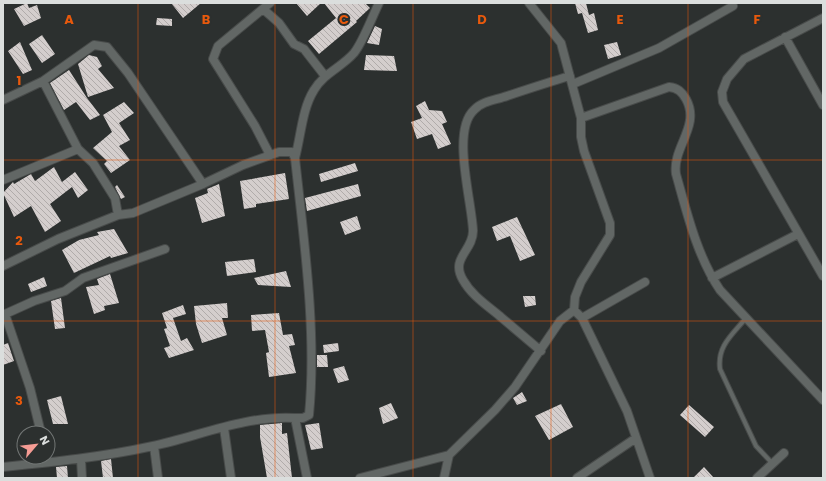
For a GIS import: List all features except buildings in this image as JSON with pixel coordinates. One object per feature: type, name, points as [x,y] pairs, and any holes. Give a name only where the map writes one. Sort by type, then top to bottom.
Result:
[{"type":"street","points":[[270,3],[218,46],[213,58],[255,126],[270,155]]},
{"type":"street","points":[[56,460],[81,459],[154,446],[224,428],[281,417],[303,418],[309,415],[310,328],[295,158],[313,91],[325,76],[354,52],[379,3]]},
{"type":"street","points":[[360,478],[448,455],[495,410],[515,387],[541,351],[560,321],[574,310],[575,297],[581,282],[610,235],[610,223],[584,151],[581,137],[581,118],[561,43],[530,3]]},
{"type":"street","points":[[541,351],[472,293],[458,271],[458,263],[471,241],[473,232],[470,202],[464,170],[464,138],[466,120],[474,110],[488,101],[571,80],[659,48],[732,6]]},
{"type":"street","points":[[263,9],[279,24],[294,44],[304,49],[325,76]]},
{"type":"street","points":[[823,18],[744,59],[728,79],[722,92],[723,102],[823,276]]},
{"type":"street","points":[[785,37],[823,105]]},
{"type":"street","points":[[3,100],[43,81],[94,46],[107,48],[128,73],[203,184]]},
{"type":"street","points":[[43,81],[78,149],[93,163],[115,198],[118,216]]},
{"type":"street","points":[[581,118],[669,87],[676,88],[683,94],[688,104],[691,120],[674,163],[698,245],[712,278],[720,290],[747,317],[823,400]]},
{"type":"street","points":[[3,180],[78,149]]},
{"type":"street","points":[[3,266],[58,240],[203,184],[243,165],[270,155],[287,151],[292,152],[295,158]]},
{"type":"street","points":[[712,278],[798,234]]},
{"type":"street","points":[[39,425],[30,388],[4,314],[34,301],[65,291],[83,278],[166,249]]},
{"type":"street","points":[[582,318],[645,282]]},
{"type":"street","points":[[574,310],[582,318],[627,411],[650,478]]},
{"type":"street","points":[[295,418],[307,478]]},
{"type":"street","points":[[224,428],[231,478]]},
{"type":"street","points":[[577,478],[636,438]]},
{"type":"street","points":[[154,446],[158,478]]},
{"type":"street","points":[[757,478],[784,453]]},
{"type":"street","points":[[444,478],[448,455]]},
{"type":"street","points":[[81,459],[82,478]]},
{"type":"street","points":[[3,467],[16,465]]},
{"type":"lane","points":[[747,317],[724,345],[718,357],[720,369],[756,446],[773,464]]}]
